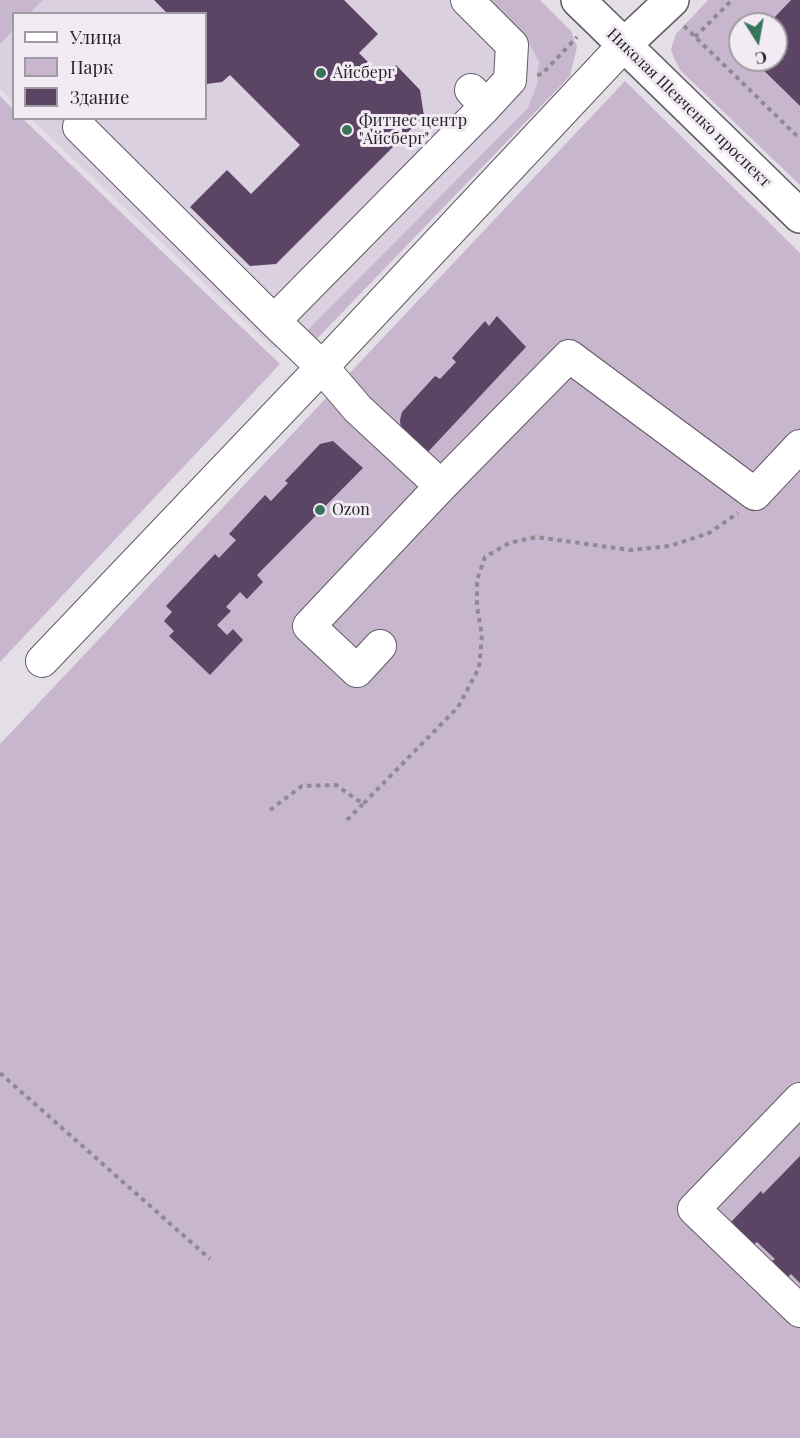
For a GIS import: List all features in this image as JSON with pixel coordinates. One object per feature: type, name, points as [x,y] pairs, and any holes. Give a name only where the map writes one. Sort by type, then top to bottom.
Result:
[{"type":"main road","points":[[624,45],[668,4]]},
{"type":"main road","name":"Николая Шевченко проспект","points":[[586,8],[800,216]]},
{"type":"lane","points":[[274,321],[478,98],[510,80],[512,45],[467,0]]},
{"type":"lane","points":[[42,661],[624,45]]},
{"type":"lane","points":[[79,127],[322,367],[358,409],[441,486]]},
{"type":"lane","points":[[380,646],[357,671],[309,626],[441,486],[569,356],[755,494],[800,446]]},
{"type":"lane","points":[[800,1100],[694,1209],[800,1311]]},
{"type":"path","points":[[695,37],[732,0]]},
{"type":"path","points":[[668,4],[695,37],[800,140]]},
{"type":"path","points":[[510,80],[542,74],[566,51],[586,8]]},
{"type":"path","points":[[348,819],[458,707],[479,668],[482,635],[477,607],[477,580],[485,557],[509,543],[536,537],[630,550],[670,546],[709,533],[738,513],[755,494]]},
{"type":"path","points":[[270,810],[302,786],[336,785],[363,804]]},
{"type":"path","points":[[0,1073],[210,1259]]},
{"type":"shaded area","points":[[30,0],[511,0],[553,85],[309,338],[273,348],[32,120],[207,120],[207,12],[19,12]]},
{"type":"shaded area","points":[[12,18],[12,101],[0,89],[0,31]]},
{"type":"green space","points":[[0,0],[43,0],[31,12],[12,12],[12,31],[0,44]]},
{"type":"green space","points":[[487,0],[540,0],[571,31],[577,47],[570,76],[309,347],[301,337],[528,108],[537,85],[539,62],[527,39]]},
{"type":"green space","points":[[708,0],[791,0],[780,12],[728,12],[728,72],[765,72],[800,106],[800,185],[681,71],[671,49],[676,34]]},
{"type":"green space","points":[[625,81],[800,253],[800,1438],[0,1438],[0,744]]},
{"type":"green space","points":[[0,96],[12,108],[12,120],[24,120],[280,364],[0,662]]},
{"type":"building","name":"Фитнес центр \"Айсберг\"","points":[[154,0],[344,0],[378,34],[359,53],[384,78],[396,65],[420,90],[424,116],[276,264],[250,266],[190,207],[227,170],[251,194],[300,145],[230,75],[222,82],[207,84],[207,12],[166,12]]},
{"type":"building","points":[[791,0],[800,0],[800,106],[765,72],[788,72],[788,12],[780,12]]},
{"type":"building","points":[[497,316],[526,347],[427,453],[401,429],[402,412],[435,376],[440,379],[456,362],[452,358],[485,321],[489,326]]},
{"type":"building","points":[[333,441],[363,468],[257,575],[263,582],[247,599],[240,592],[226,607],[231,611],[217,625],[227,635],[233,629],[243,640],[210,675],[169,636],[174,631],[164,621],[172,612],[166,606],[215,554],[219,558],[236,540],[229,534],[265,495],[271,501],[288,483],[285,481],[320,444]]},
{"type":"building","points":[[800,1156],[800,1283],[791,1274],[788,1277],[772,1261],[775,1259],[757,1242],[754,1244],[731,1222],[761,1191],[763,1194]]},
{"type":"place","name":"Айсберг","points":[[321,73]]},
{"type":"place","name":"Фитнес центр \"Айсберг\"","points":[[347,130]]},
{"type":"place","name":"Ozon","points":[[320,510]]}]
